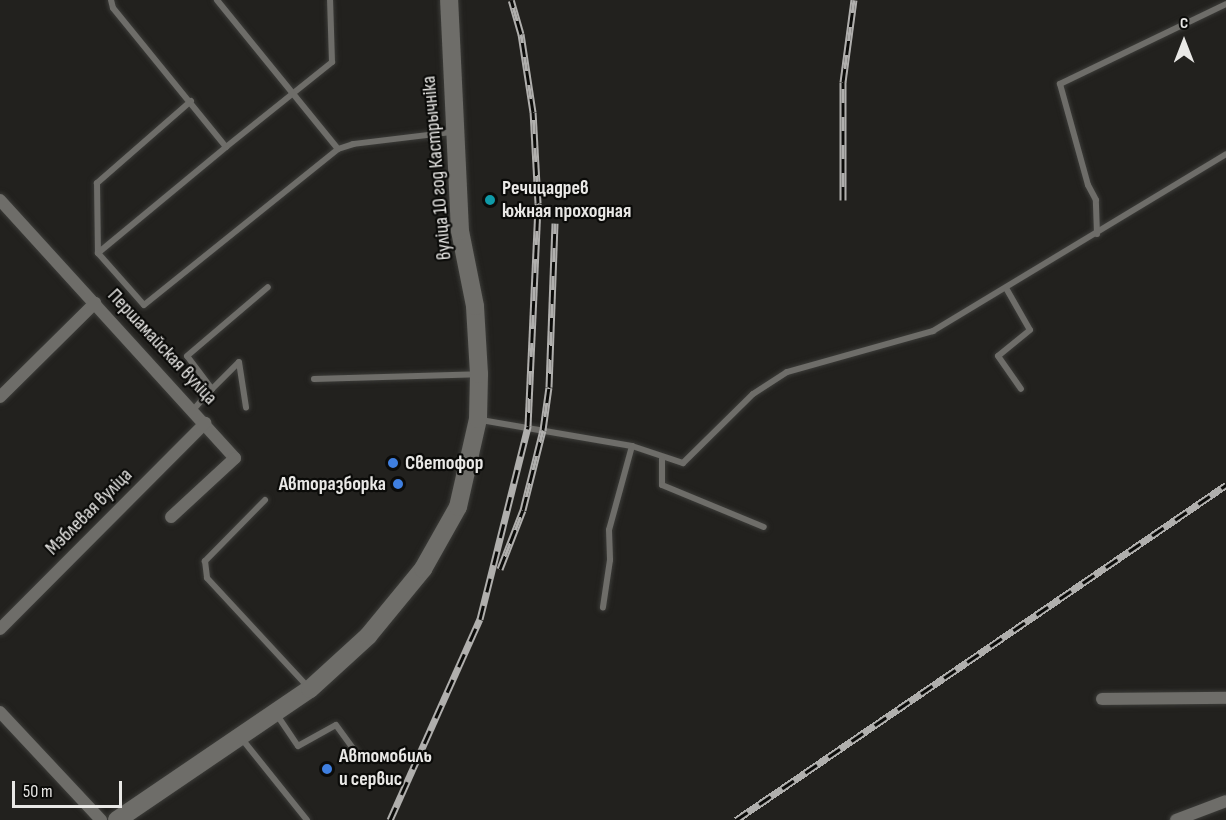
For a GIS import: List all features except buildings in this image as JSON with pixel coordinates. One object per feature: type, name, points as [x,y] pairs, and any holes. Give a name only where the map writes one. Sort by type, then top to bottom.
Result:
[{"type":"street","name":"вуліца 10 год Кастрычніка","points":[[117,820],[310,688],[368,636],[423,569],[458,507],[478,419],[479,374],[475,306],[460,231],[449,0]]},
{"type":"street","name":"Першамайская вуліца","points":[[0,200],[235,458],[171,517]]},
{"type":"street","points":[[0,397],[95,303]]},
{"type":"street","name":"Мэблевая вуліца","points":[[0,629],[205,423]]},
{"type":"street","points":[[1102,699],[1226,698]]},
{"type":"street","points":[[0,712],[101,820]]},
{"type":"street","points":[[1176,820],[1226,801]]},
{"type":"lane","points":[[111,0],[112,8],[226,147]]},
{"type":"lane","points":[[217,0],[338,149]]},
{"type":"lane","points":[[98,253],[332,62],[330,0]]},
{"type":"lane","points":[[1097,234],[1096,200],[1088,185],[1060,84],[1226,4]]},
{"type":"lane","points":[[190,101],[97,183],[98,253],[144,305],[338,149],[353,144],[456,132]]},
{"type":"lane","points":[[478,419],[632,446],[662,459],[683,463],[753,394],[787,372],[933,331],[1226,154]]},
{"type":"lane","points":[[212,389],[187,356],[268,286]]},
{"type":"lane","points":[[1006,288],[1030,330],[998,356],[1021,389]]},
{"type":"lane","points":[[193,410],[238,362],[246,407]]},
{"type":"lane","points":[[314,379],[479,374]]},
{"type":"lane","points":[[603,607],[610,560],[609,530],[632,446]]},
{"type":"lane","points":[[662,459],[663,485],[764,527]]},
{"type":"lane","points":[[265,500],[205,561],[207,578],[310,688]]},
{"type":"lane","points":[[275,712],[298,746],[336,725],[357,754]]},
{"type":"lane","points":[[240,736],[307,820]]},
{"type":"railway","points":[[390,820],[480,619],[528,426],[538,203],[533,112],[521,34],[511,0]]},
{"type":"railway","points":[[843,200],[843,82],[854,0]]},
{"type":"railway","points":[[500,569],[523,510],[543,430],[549,387],[555,223]]},
{"type":"railway","points":[[736,820],[1226,485]]},
{"type":"place","name":"Речицадрев южная проходная","points":[[490,200]]},
{"type":"place","name":"Светофор","points":[[393,463]]},
{"type":"place","name":"Авторазборка","points":[[398,484]]},
{"type":"place","name":"Автомобиль и сервис","points":[[327,769]]}]
